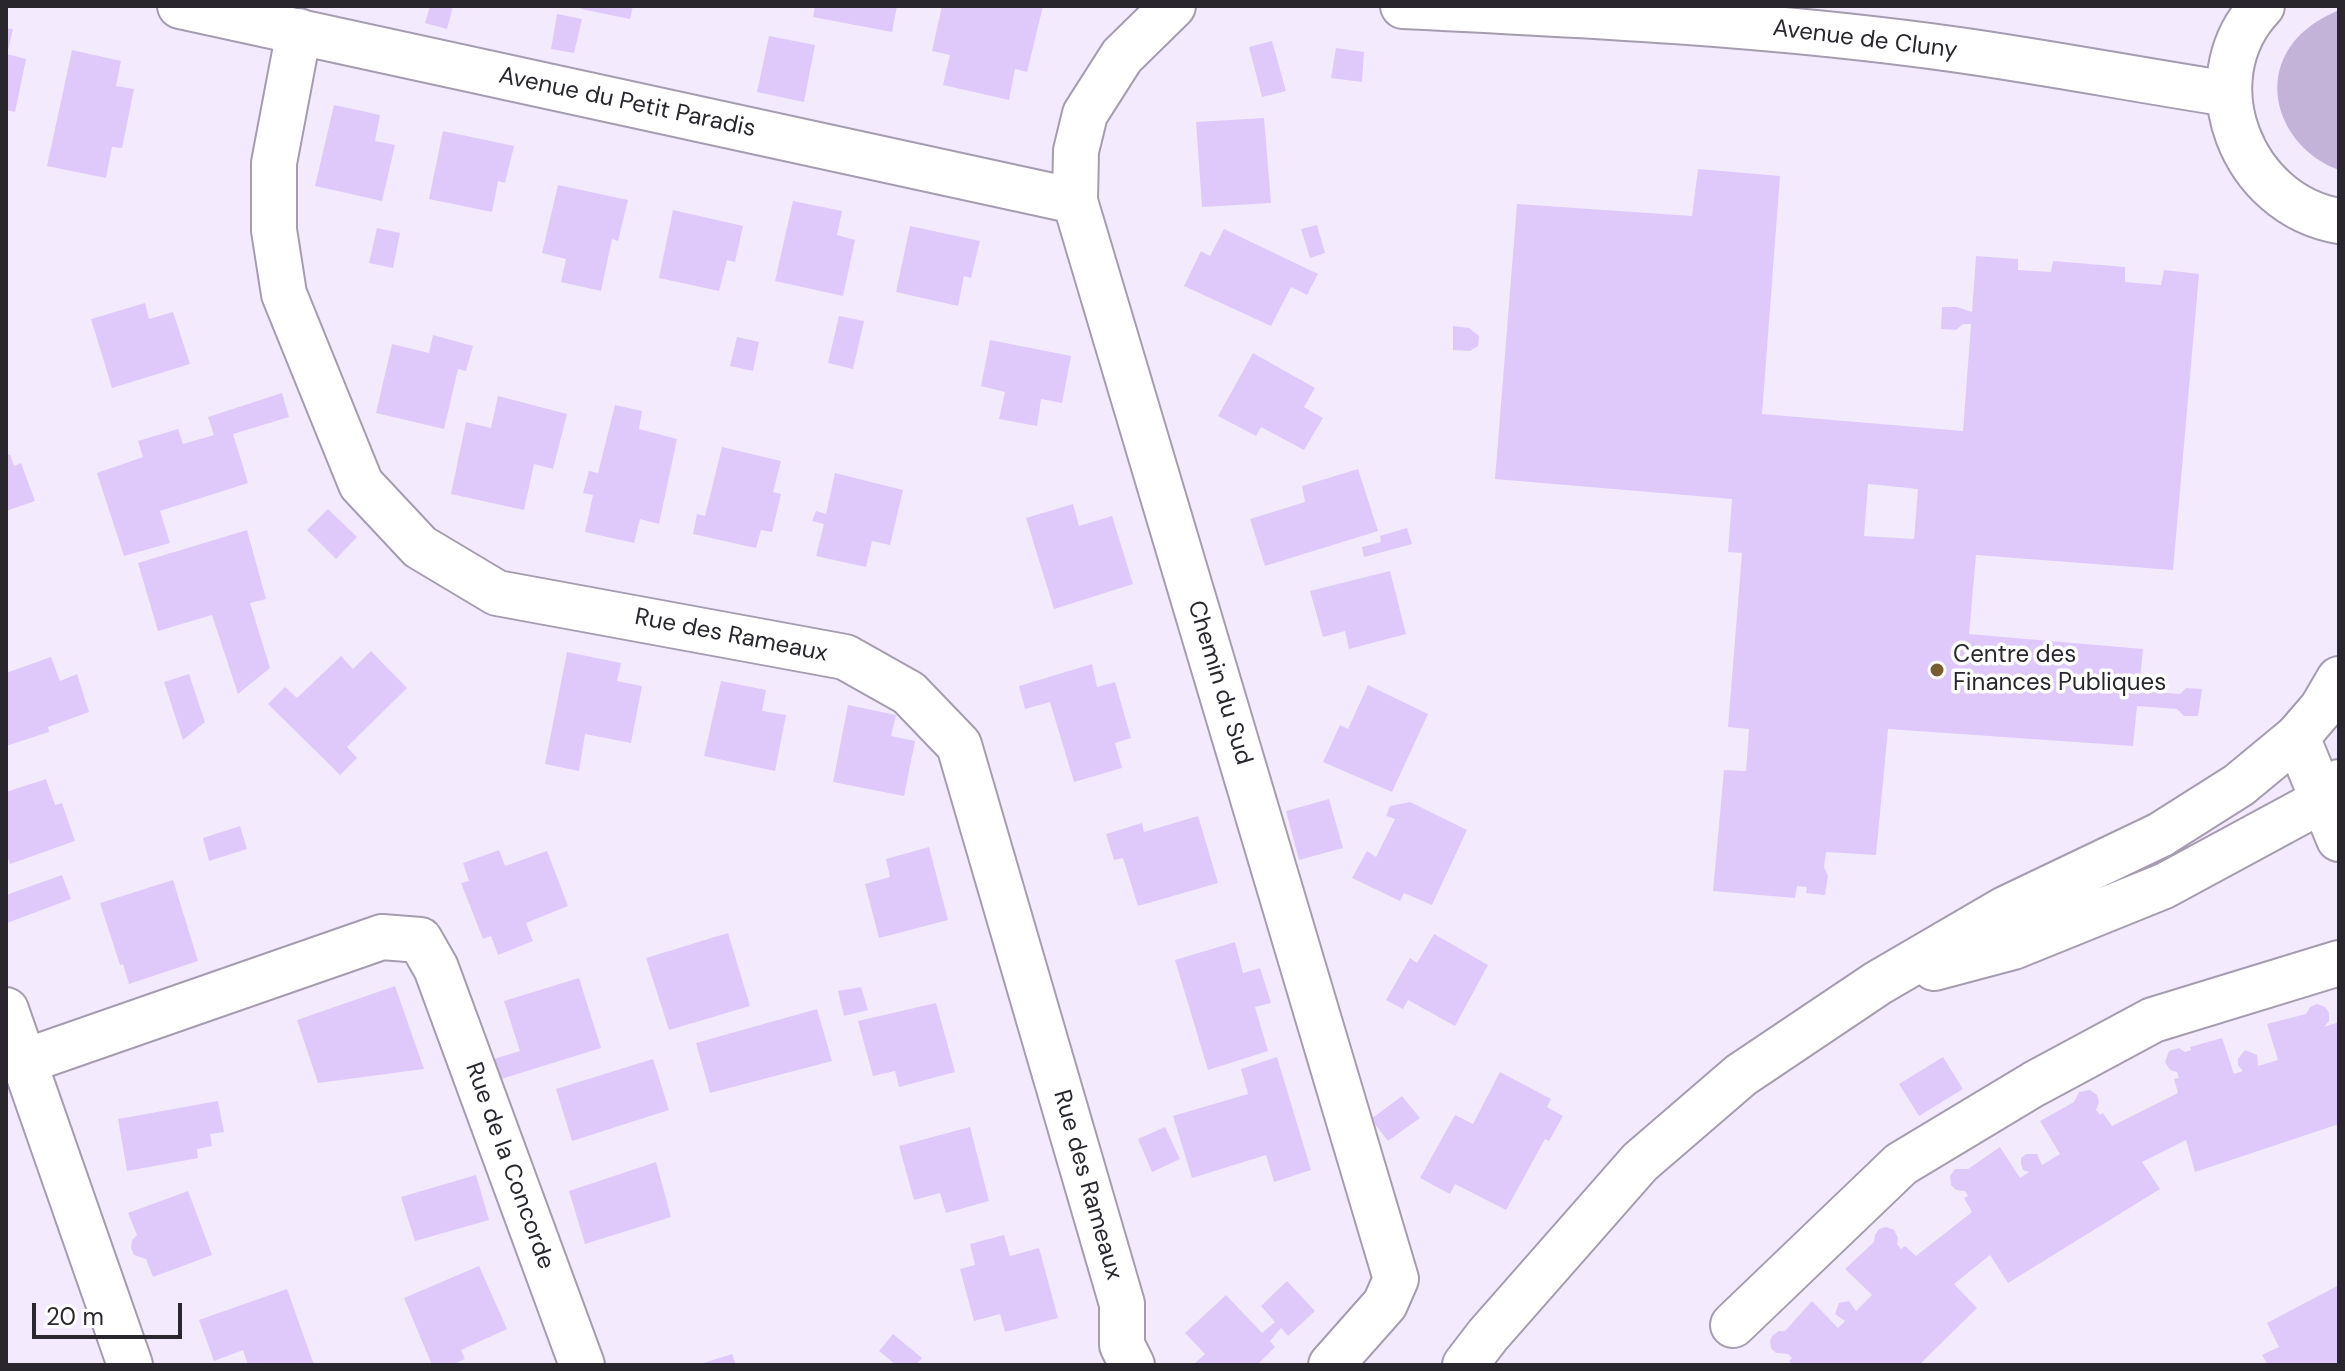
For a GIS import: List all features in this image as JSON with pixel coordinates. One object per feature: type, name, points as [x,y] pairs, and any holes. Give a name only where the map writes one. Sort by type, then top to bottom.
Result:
[{"type":"street","name":"Avenue du Petit Paradis","points":[[180,6],[1075,201]]},
{"type":"street","name":"Chemin du Sud","points":[[1173,6],[1122,56],[1085,114],[1076,151],[1075,201],[1396,1279],[1385,1304],[1331,1365]]},
{"type":"street","name":"Avenue de Cluny","points":[[1403,6],[1625,17],[1786,30],[1959,50],[2229,94]]},
{"type":"street","points":[[2262,6],[2252,16],[2235,53],[2229,94],[2237,136],[2257,173],[2277,193],[2335,230]]},
{"type":"street","name":"Rue des Rameaux","points":[[299,31],[274,163],[274,230],[284,294],[361,484],[420,547],[497,593],[845,657],[909,693],[959,745],[1122,1304],[1120,1358]]},
{"type":"street","points":[[1465,1365],[1640,1162],[1741,1075],[1878,983],[2005,909],[2160,835],[2239,785],[2297,737],[2322,708],[2339,679]]},
{"type":"street","points":[[2297,737],[2331,791],[2339,839]]},
{"type":"street","points":[[1878,983],[2013,947],[2150,891],[2331,791]]},
{"type":"street","name":"Rue de la Concorde","points":[[23,1062],[382,937],[420,940],[436,968],[582,1365]]},
{"type":"street","points":[[1733,1325],[1901,1164],[2034,1084],[2153,1020],[2339,963]]},
{"type":"street","points":[[6,1010],[130,1365]]},
{"type":"shaded area","points":[[2339,10],[2339,170],[2320,161],[2291,132],[2282,114],[2278,76],[2285,56],[2297,38],[2316,22]]},
{"type":"building","points":[[430,6],[453,6],[447,29],[425,23]]},
{"type":"building","points":[[581,6],[633,6],[630,19],[581,9]]},
{"type":"building","points":[[815,6],[897,6],[892,32],[813,17]]},
{"type":"building","points":[[942,6],[1043,6],[1027,72],[1015,69],[1009,100],[943,85],[950,55],[932,51]]},
{"type":"building","points":[[557,14],[582,19],[574,53],[551,49]]},
{"type":"building","points":[[6,28],[13,29],[7,54],[26,59],[15,112],[6,110]]},
{"type":"building","points":[[769,36],[815,45],[804,102],[757,92]]},
{"type":"building","points":[[1272,41],[1286,91],[1262,97],[1249,47]]},
{"type":"building","points":[[1336,48],[1364,52],[1362,82],[1331,78]]},
{"type":"building","points":[[72,50],[121,61],[116,86],[134,89],[122,148],[112,147],[106,178],[47,166]]},
{"type":"building","points":[[334,105],[380,115],[375,141],[395,145],[382,201],[315,186]]},
{"type":"building","points":[[1264,118],[1271,203],[1202,207],[1196,122]]},
{"type":"building","points":[[443,131],[514,146],[505,183],[498,181],[492,212],[429,199]]},
{"type":"building","points":[[1698,169],[1780,176],[1762,414],[1963,431],[1971,324],[1963,324],[1956,330],[1941,329],[1942,307],[1957,307],[1972,312],[1976,256],[2018,259],[2018,270],[2051,272],[2053,261],[2125,267],[2125,282],[2161,285],[2164,270],[2199,274],[2173,570],[1976,555],[1969,634],[2143,649],[2139,691],[2180,694],[2186,688],[2202,689],[2198,716],[2184,716],[2177,709],[2137,706],[2133,746],[1888,729],[1876,855],[1826,852],[1824,867],[1828,876],[1825,895],[1806,893],[1807,887],[1797,886],[1795,898],[1713,891],[1724,770],[1746,771],[1749,729],[1728,727],[1742,553],[1728,552],[1732,499],[1495,479],[1517,204],[1692,216]],"holes":[[[1868,484],[1918,489],[1914,539],[1864,536]]]},
{"type":"building","points":[[558,185],[628,200],[618,241],[612,239],[601,291],[561,282],[566,259],[542,253]]},
{"type":"building","points":[[793,201],[842,211],[837,235],[855,240],[843,296],[775,281]]},
{"type":"building","points":[[673,210],[743,226],[735,262],[727,260],[719,291],[659,278]]},
{"type":"building","points":[[1317,225],[1325,253],[1310,258],[1301,229]]},
{"type":"building","points":[[910,226],[980,241],[971,278],[964,276],[958,306],[896,292]]},
{"type":"building","points":[[377,228],[400,233],[393,268],[369,263]]},
{"type":"building","points":[[1224,229],[1318,274],[1307,295],[1291,287],[1271,326],[1184,286],[1201,251],[1210,256]]},
{"type":"building","points":[[145,303],[149,319],[173,312],[190,364],[112,388],[91,319]]},
{"type":"building","points":[[839,316],[864,321],[853,369],[828,363]]},
{"type":"building","points":[[1453,326],[1469,328],[1479,336],[1478,346],[1470,351],[1453,350]]},
{"type":"building","points":[[433,335],[473,346],[466,371],[458,369],[444,429],[376,413],[392,344],[429,353]]},
{"type":"building","points":[[737,337],[759,342],[753,371],[730,366]]},
{"type":"building","points":[[990,340],[1071,356],[1062,403],[1041,399],[1037,426],[999,419],[1005,392],[981,386]]},
{"type":"building","points":[[1253,353],[1315,388],[1304,407],[1323,418],[1304,450],[1261,427],[1256,436],[1218,416]]},
{"type":"building","points":[[282,393],[289,417],[233,434],[248,483],[160,511],[170,543],[124,556],[97,473],[143,457],[138,441],[178,429],[183,444],[214,435],[208,417]]},
{"type":"building","points":[[498,396],[567,414],[553,469],[534,464],[524,510],[451,494],[466,422],[491,428]]},
{"type":"building","points":[[615,405],[642,411],[639,429],[677,439],[659,524],[640,519],[634,543],[585,532],[593,495],[583,493],[589,471],[598,473]]},
{"type":"building","points":[[722,447],[781,461],[773,492],[781,494],[772,532],[761,530],[756,548],[693,534],[697,514],[705,516]]},
{"type":"building","points":[[10,454],[14,466],[21,463],[35,501],[6,511],[6,456]]},
{"type":"building","points":[[1358,469],[1378,531],[1265,566],[1250,519],[1305,502],[1302,486]]},
{"type":"building","points":[[835,473],[903,490],[890,545],[872,541],[866,567],[816,556],[824,524],[812,521],[816,511],[826,514]]},
{"type":"building","points":[[1073,504],[1079,526],[1112,516],[1133,584],[1054,609],[1026,518]]},
{"type":"building","points":[[328,509],[357,537],[336,559],[307,530]]},
{"type":"building","points":[[1407,528],[1412,544],[1364,557],[1362,547],[1381,542],[1380,536]]},
{"type":"building","points":[[247,530],[266,599],[250,603],[270,668],[238,694],[212,615],[158,631],[138,563]]},
{"type":"building","points":[[1390,571],[1406,634],[1349,649],[1345,631],[1323,637],[1310,591]]},
{"type":"building","points":[[371,651],[407,688],[347,747],[357,758],[340,775],[268,704],[285,687],[297,698],[341,656],[353,669]]},
{"type":"building","points":[[567,652],[621,663],[617,681],[642,686],[631,743],[585,734],[579,771],[545,764]]},
{"type":"building","points":[[51,657],[60,681],[77,674],[89,712],[48,727],[49,732],[6,746],[6,673]]},
{"type":"building","points":[[1092,664],[1097,687],[1115,682],[1131,738],[1115,743],[1122,768],[1074,782],[1050,702],[1025,709],[1019,686]]},
{"type":"building","points":[[189,674],[205,722],[183,740],[164,682]]},
{"type":"building","points":[[721,681],[766,690],[762,711],[786,715],[775,771],[704,756]]},
{"type":"building","points":[[1368,685],[1428,714],[1392,792],[1323,762],[1340,725],[1348,729]]},
{"type":"building","points":[[848,705],[896,715],[891,736],[915,741],[904,796],[833,782]]},
{"type":"building","points":[[46,779],[55,805],[62,803],[75,841],[10,864],[6,853],[6,792]]},
{"type":"building","points":[[1329,799],[1343,848],[1299,860],[1286,811]]},
{"type":"building","points":[[1410,802],[1467,830],[1432,905],[1404,893],[1400,901],[1352,878],[1367,851],[1376,857],[1395,819],[1386,816],[1390,806]]},
{"type":"building","points":[[1198,816],[1218,883],[1138,906],[1123,858],[1114,860],[1106,834],[1142,823],[1144,832]]},
{"type":"building","points":[[240,826],[247,849],[209,861],[203,838]]},
{"type":"building","points":[[929,847],[948,920],[879,938],[865,884],[890,877],[886,859]]},
{"type":"building","points":[[499,850],[505,866],[547,851],[568,906],[526,923],[533,941],[498,955],[491,936],[483,939],[461,883],[469,881],[463,863]]},
{"type":"building","points":[[62,875],[71,899],[7,923],[6,895]]},
{"type":"building","points":[[173,880],[198,961],[129,984],[100,903]]},
{"type":"building","points":[[728,933],[750,1006],[669,1030],[646,958]]},
{"type":"building","points":[[1434,934],[1488,965],[1455,1026],[1408,1000],[1403,1009],[1386,1000],[1410,958],[1417,963]]},
{"type":"building","points":[[1235,942],[1243,973],[1260,968],[1271,1003],[1255,1007],[1268,1051],[1208,1070],[1175,960]]},
{"type":"building","points":[[579,978],[601,1048],[501,1079],[494,1059],[520,1051],[504,1001]]},
{"type":"building","points":[[395,986],[424,1069],[318,1083],[297,1020]]},
{"type":"building","points":[[861,987],[868,1010],[844,1016],[838,991]]},
{"type":"building","points":[[936,1003],[955,1072],[899,1087],[895,1071],[873,1076],[858,1021]]},
{"type":"building","points":[[2317,1004],[2329,1013],[2329,1021],[2324,1027],[2339,1022],[2339,1124],[2195,1172],[2186,1140],[2142,1162],[2160,1189],[2008,1283],[1990,1255],[1954,1284],[1977,1308],[1919,1365],[1793,1365],[1788,1354],[1776,1353],[1771,1348],[1772,1336],[1785,1331],[1812,1301],[1838,1328],[1845,1321],[1835,1314],[1839,1303],[1849,1301],[1856,1311],[1872,1295],[1845,1269],[1874,1242],[1879,1229],[1886,1227],[1894,1230],[1901,1249],[1905,1246],[1916,1256],[1972,1212],[1964,1198],[1968,1196],[1965,1191],[1956,1190],[1951,1185],[1950,1176],[1955,1169],[1968,1169],[2000,1147],[2020,1178],[2029,1172],[2023,1170],[2021,1164],[2021,1158],[2026,1154],[2037,1154],[2042,1165],[2060,1154],[2040,1121],[2074,1102],[2079,1092],[2090,1090],[2097,1095],[2099,1102],[2096,1110],[2100,1115],[2103,1113],[2112,1126],[2178,1093],[2174,1079],[2179,1078],[2177,1072],[2170,1070],[2165,1062],[2169,1051],[2179,1048],[2185,1052],[2191,1050],[2190,1047],[2222,1038],[2234,1074],[2243,1071],[2238,1059],[2245,1050],[2257,1055],[2258,1066],[2278,1060],[2267,1024],[2306,1014],[2310,1007]]},
{"type":"building","points":[[817,1009],[832,1061],[710,1093],[696,1043]]},
{"type":"building","points":[[1277,1057],[1311,1170],[1274,1182],[1266,1155],[1192,1178],[1173,1116],[1248,1094],[1241,1069]]},
{"type":"building","points":[[1943,1057],[1963,1089],[1919,1116],[1899,1084]]},
{"type":"building","points":[[653,1059],[669,1110],[572,1141],[556,1089]]},
{"type":"building","points":[[1500,1072],[1551,1099],[1547,1107],[1563,1116],[1549,1141],[1545,1139],[1506,1210],[1455,1184],[1450,1194],[1420,1178],[1455,1115],[1473,1124]]},
{"type":"building","points":[[1402,1096],[1420,1118],[1388,1141],[1371,1119]]},
{"type":"building","points":[[218,1101],[224,1132],[210,1134],[212,1146],[197,1149],[198,1158],[127,1171],[118,1119]]},
{"type":"building","points":[[970,1127],[989,1201],[946,1213],[940,1193],[914,1200],[899,1146]]},
{"type":"building","points":[[1165,1127],[1180,1159],[1152,1172],[1138,1139]]},
{"type":"building","points":[[656,1162],[671,1217],[585,1244],[569,1191]]},
{"type":"building","points":[[476,1175],[489,1220],[415,1241],[401,1197]]},
{"type":"building","points":[[188,1191],[212,1255],[153,1277],[146,1259],[134,1255],[131,1248],[132,1240],[137,1235],[128,1213]]},
{"type":"building","points":[[1004,1235],[1010,1256],[1039,1248],[1058,1318],[1005,1332],[1000,1314],[974,1321],[960,1269],[975,1265],[970,1244]]},
{"type":"building","points":[[479,1266],[507,1329],[461,1350],[465,1359],[451,1365],[432,1365],[404,1298]]},
{"type":"building","points":[[1287,1281],[1315,1311],[1288,1336],[1281,1328],[1270,1341],[1275,1347],[1257,1365],[1193,1365],[1205,1354],[1185,1333],[1226,1295],[1262,1333],[1275,1322],[1261,1306]]},
{"type":"building","points":[[2339,1285],[2339,1365],[2268,1365],[2262,1355],[2279,1347],[2267,1323]]},
{"type":"building","points":[[287,1289],[314,1365],[248,1365],[243,1350],[214,1361],[199,1320]]},
{"type":"building","points":[[893,1334],[922,1358],[916,1365],[896,1365],[879,1351]]},
{"type":"building","points":[[732,1354],[736,1365],[700,1365],[700,1364]]},
{"type":"place","name":"Centre des Finances Publiques","points":[[1937,670]]}]
